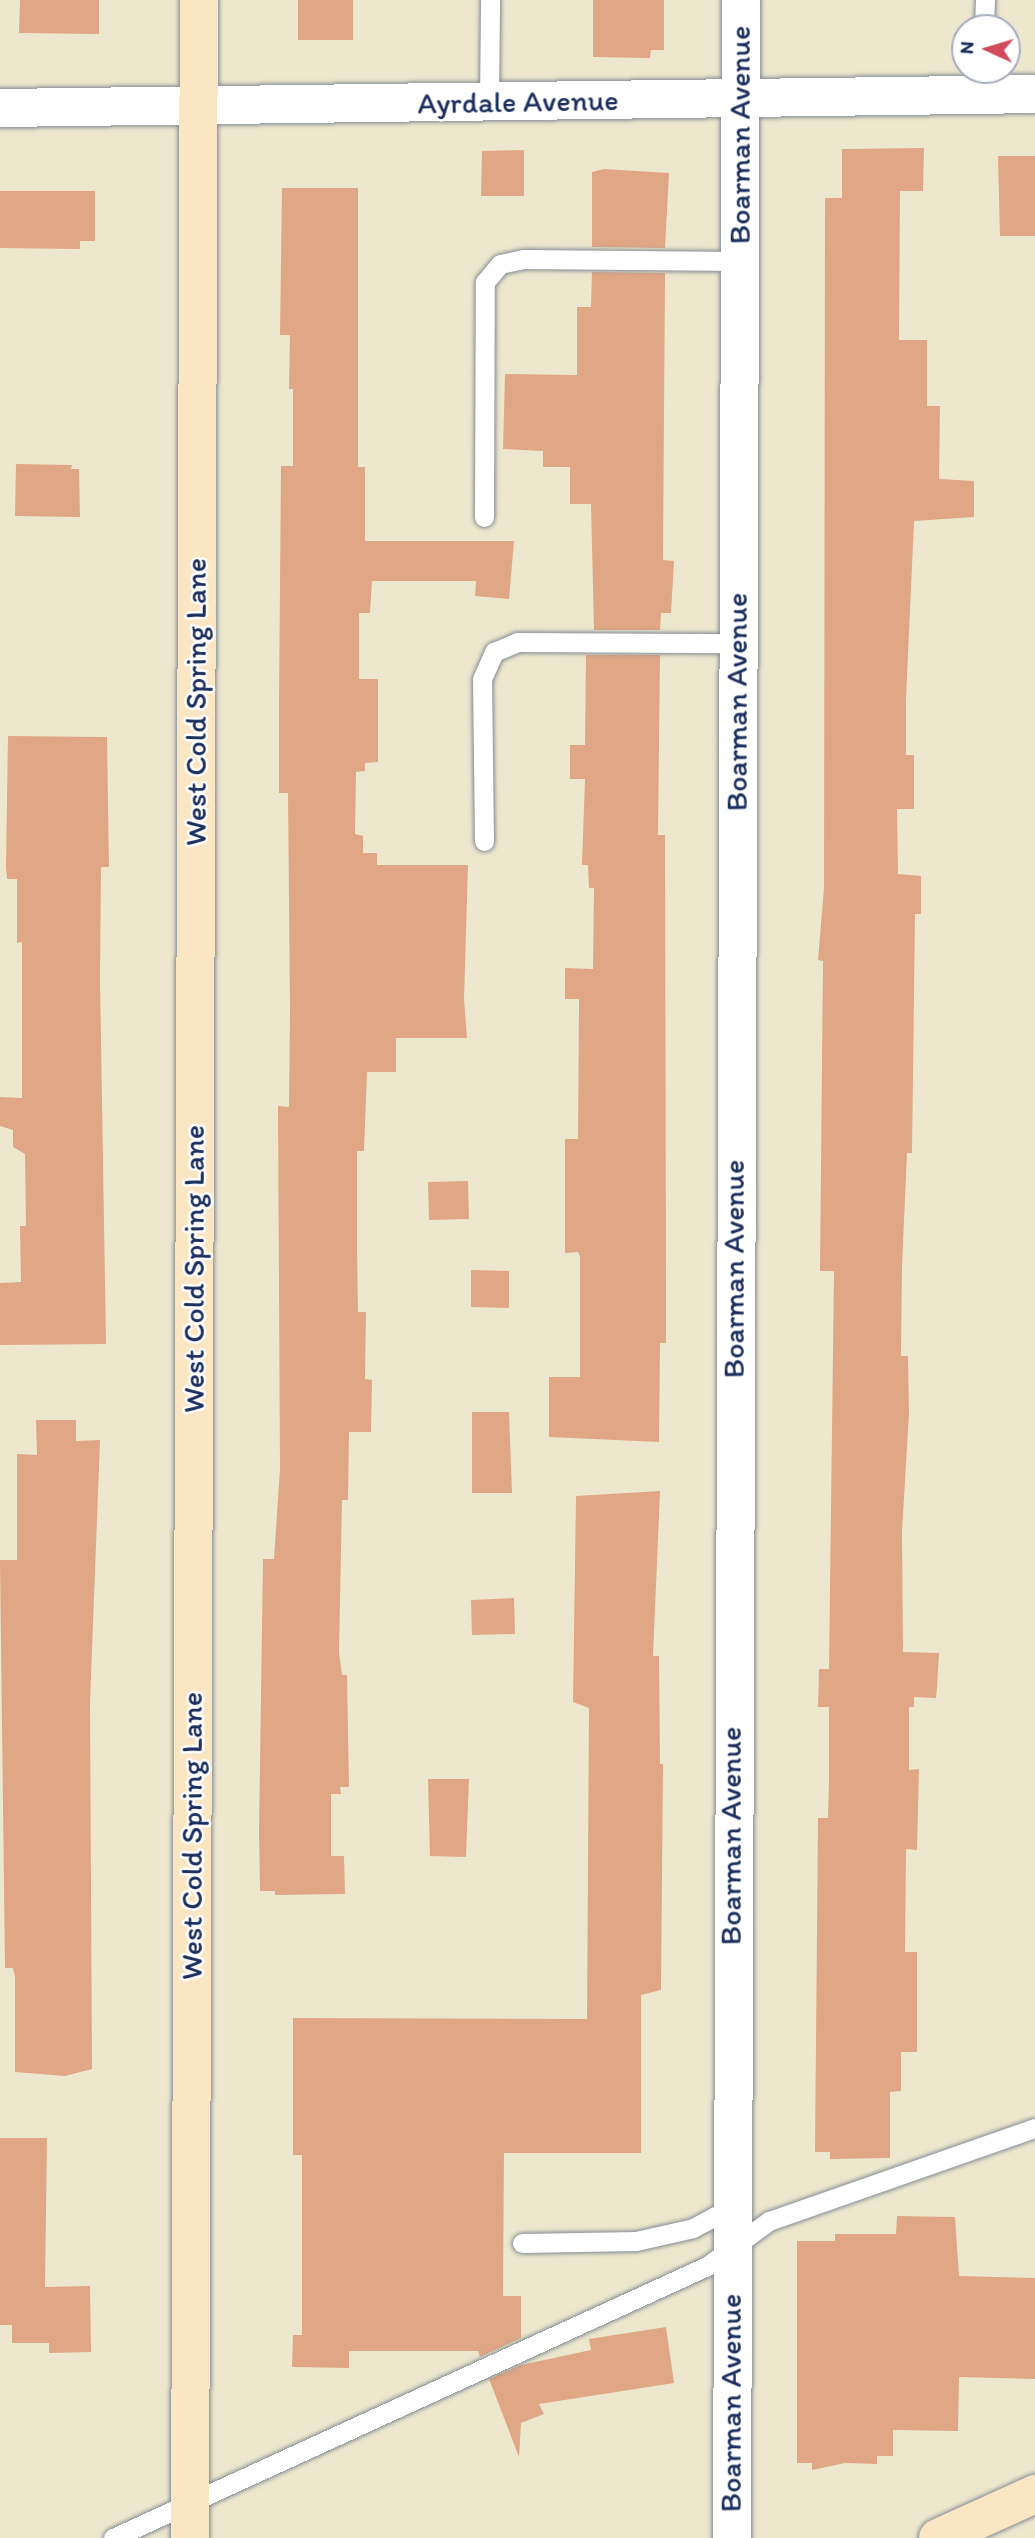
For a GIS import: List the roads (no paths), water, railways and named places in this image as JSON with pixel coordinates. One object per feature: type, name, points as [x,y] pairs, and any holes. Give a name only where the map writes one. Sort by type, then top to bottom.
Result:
[{"type":"main road","name":"West Cold Spring Lane","points":[[190,2521],[199,0]]},
{"type":"main road","points":[[938,2538],[1035,2494]]},
{"type":"street","name":"Boarman Avenue","points":[[732,2538],[729,2249],[741,0]]},
{"type":"street","name":"Ayrdale Avenue","points":[[0,108],[740,100],[970,84]]},
{"type":"street","name":"Ayrdale Avenue","points":[[989,84],[1035,94]]},
{"type":"lane","points":[[489,102],[490,0]]},
{"type":"lane","points":[[484,517],[485,282],[500,264],[523,259],[740,261]]},
{"type":"lane","points":[[484,841],[482,678],[494,652],[517,642],[737,643]]},
{"type":"lane","points":[[114,2538],[190,2521],[707,2266],[769,2221],[1035,2128]]},
{"type":"lane","points":[[522,2243],[636,2241],[694,2228],[730,2208]]}]
